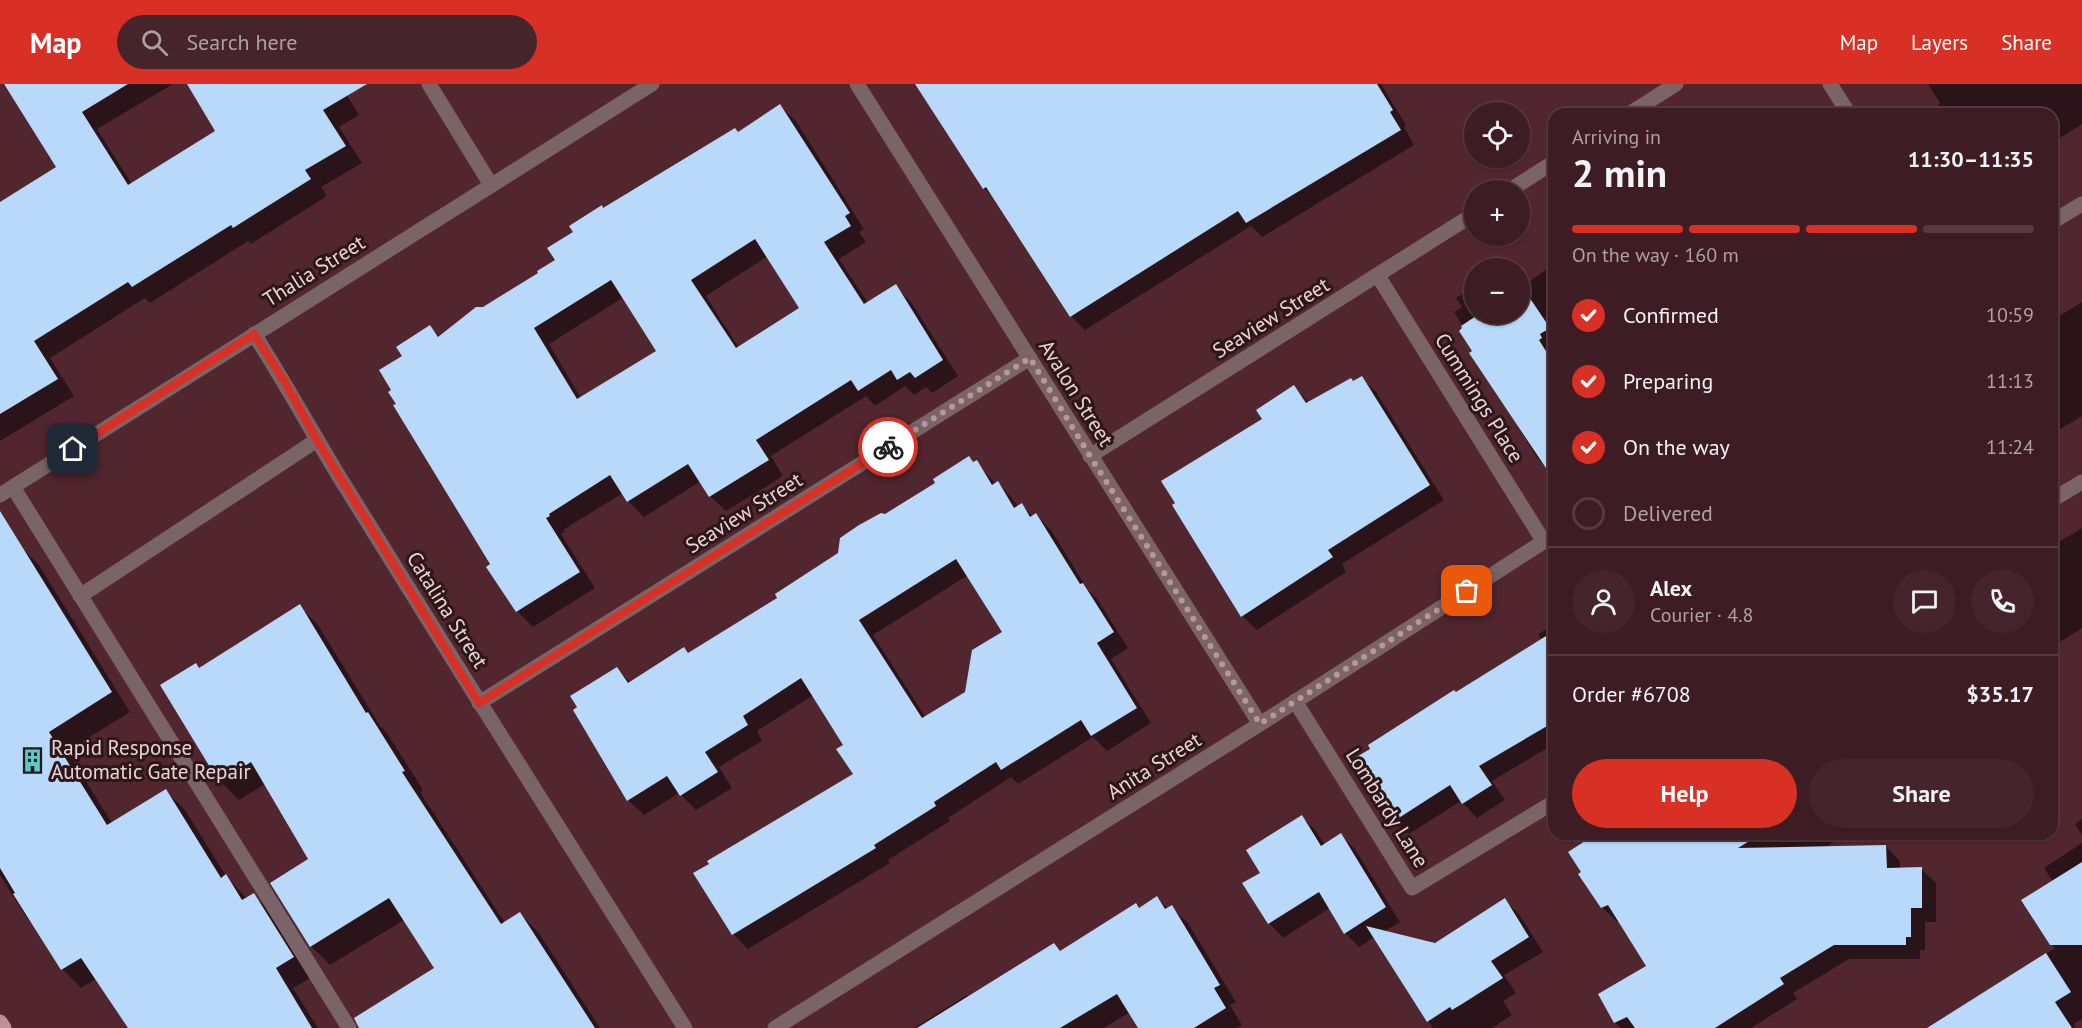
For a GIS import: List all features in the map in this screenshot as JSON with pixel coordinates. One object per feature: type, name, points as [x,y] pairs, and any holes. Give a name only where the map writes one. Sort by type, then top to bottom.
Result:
[{"type":"main road","points":[[0,1022],[4,1028]]},
{"type":"street","points":[[429,84],[491,184]]},
{"type":"street","name":"Thalia Street","points":[[6,491],[652,84]]},
{"type":"street","name":"Avalon Street","points":[[857,84],[1260,724]]},
{"type":"street","points":[[1638,108],[1676,84]]},
{"type":"street","points":[[1830,84],[1845,108]]},
{"type":"street","points":[[1526,180],[1548,166]]},
{"type":"street","points":[[2058,218],[2082,204]]},
{"type":"street","name":"Seaview Street","points":[[1090,456],[1464,220]]},
{"type":"street","name":"Cummings Place","points":[[1378,276],[1548,536]]},
{"type":"street","name":"Catalina Street","points":[[254,334],[479,703],[685,1028]]},
{"type":"street","name":"Seaview Street","points":[[479,703],[1030,358]]},
{"type":"street","points":[[80,596],[317,440]]},
{"type":"street","points":[[2058,496],[2082,482]]},
{"type":"street","points":[[6,491],[80,596],[349,1028]]},
{"type":"street","name":"Anita Street","points":[[775,1028],[1260,724],[1548,539]]},
{"type":"street","name":"Lombardy Lane","points":[[1295,701],[1412,888],[1548,806]]},
{"type":"building","points":[[4,84],[128,84],[82,112],[128,185],[215,131],[187,84],[367,84],[323,110],[346,146],[305,170],[311,179],[233,228],[231,225],[132,287],[128,282],[34,341],[58,379],[0,414],[0,202],[56,167]]},
{"type":"building","points":[[915,84],[1377,84],[1393,110],[1390,112],[1401,130],[1246,223],[1238,211],[1070,317],[986,187],[983,189]]},
{"type":"building","points":[[780,104],[850,213],[845,216],[851,226],[824,242],[864,304],[896,284],[943,360],[915,378],[910,372],[897,380],[891,370],[858,391],[851,380],[756,440],[769,460],[709,497],[688,464],[627,502],[610,475],[546,518],[580,572],[516,612],[486,567],[490,564],[393,405],[396,404],[388,392],[391,390],[379,370],[402,356],[396,347],[430,325],[438,337],[476,307],[483,307],[538,273],[537,271],[555,260],[547,248],[573,232],[569,226],[735,128],[738,132]],"holes":[[[755,239],[799,308],[736,348],[691,280]],[[611,280],[656,351],[577,399],[534,328]]]},
{"type":"building","points":[[1530,298],[1548,325],[1548,329],[1540,334],[1542,338],[1539,340],[1548,354],[1548,471],[1469,353],[1472,351],[1459,331],[1464,324],[1530,324]]},
{"type":"building","points":[[1362,376],[1430,485],[1328,550],[1333,557],[1241,617],[1172,505],[1175,503],[1161,481],[1262,419],[1256,410],[1294,385],[1306,403],[1351,378],[1353,381]]},
{"type":"building","points":[[969,456],[973,462],[977,460],[992,485],[998,481],[1014,508],[1022,503],[1030,517],[1036,513],[1080,584],[1083,583],[1114,632],[1097,643],[1137,708],[1091,736],[1081,720],[1001,770],[996,762],[934,802],[936,806],[874,845],[876,848],[732,935],[693,873],[709,864],[707,861],[853,774],[836,749],[843,745],[801,678],[743,716],[748,725],[705,752],[718,772],[680,796],[667,776],[627,801],[573,710],[577,707],[570,696],[617,667],[628,683],[684,647],[688,653],[777,598],[775,594],[838,553],[840,538],[935,483],[933,479]],"holes":[[[956,559],[1002,632],[972,650],[965,692],[922,718],[859,620]]]},
{"type":"building","name":"Rapid Response Automatic Gate Repair","points":[[0,511],[112,692],[49,732],[107,825],[166,789],[221,878],[226,874],[242,900],[254,893],[294,957],[276,968],[312,1028],[128,1028],[81,958],[61,970],[13,894],[15,893],[0,868]]},
{"type":"building","points":[[300,604],[366,713],[368,712],[405,771],[402,772],[501,924],[520,912],[595,1028],[359,1028],[354,1018],[434,968],[389,898],[310,947],[270,883],[308,859],[251,762],[219,782],[160,685],[196,663],[199,668]]},
{"type":"building","points":[[1548,635],[1548,726],[1479,766],[1492,785],[1462,804],[1450,785],[1394,821],[1355,758],[1370,749],[1368,745],[1454,690],[1456,692]]},
{"type":"building","points":[[1302,815],[1321,846],[1341,833],[1386,907],[1344,934],[1319,892],[1268,924],[1242,883],[1260,873],[1246,850]]},
{"type":"building","points":[[1587,840],[1751,840],[1738,848],[1886,845],[1887,868],[1922,867],[1922,908],[1911,908],[1911,937],[1906,937],[1906,945],[1834,945],[1780,978],[1784,984],[1715,1028],[1635,1028],[1627,1017],[1614,1023],[1598,994],[1646,966],[1608,905],[1601,908],[1578,874],[1581,872],[1568,852]]},
{"type":"building","points":[[2082,862],[2082,945],[2050,945],[2021,900]]},
{"type":"building","points":[[1157,896],[1165,909],[1172,905],[1220,985],[1214,988],[1226,1008],[1194,1028],[1138,1028],[1117,994],[1060,1028],[917,1028],[1054,943],[1060,951],[1136,903],[1139,908]]},
{"type":"building","points":[[1505,898],[1529,937],[1491,961],[1503,978],[1452,1010],[1450,1007],[1427,1022],[1366,926],[1435,943]]},
{"type":"building","points":[[2046,953],[2071,992],[2055,1002],[2072,1028],[1927,1028]]},
{"type":"way so far","points":[[888,447],[1030,358],[1260,724],[1467,591]]},
{"type":"place","name":"Rapid Response Automatic Gate Repair","points":[[33,760]]},
{"type":"route","points":[[73,449],[254,334],[479,703],[888,447]]}]
